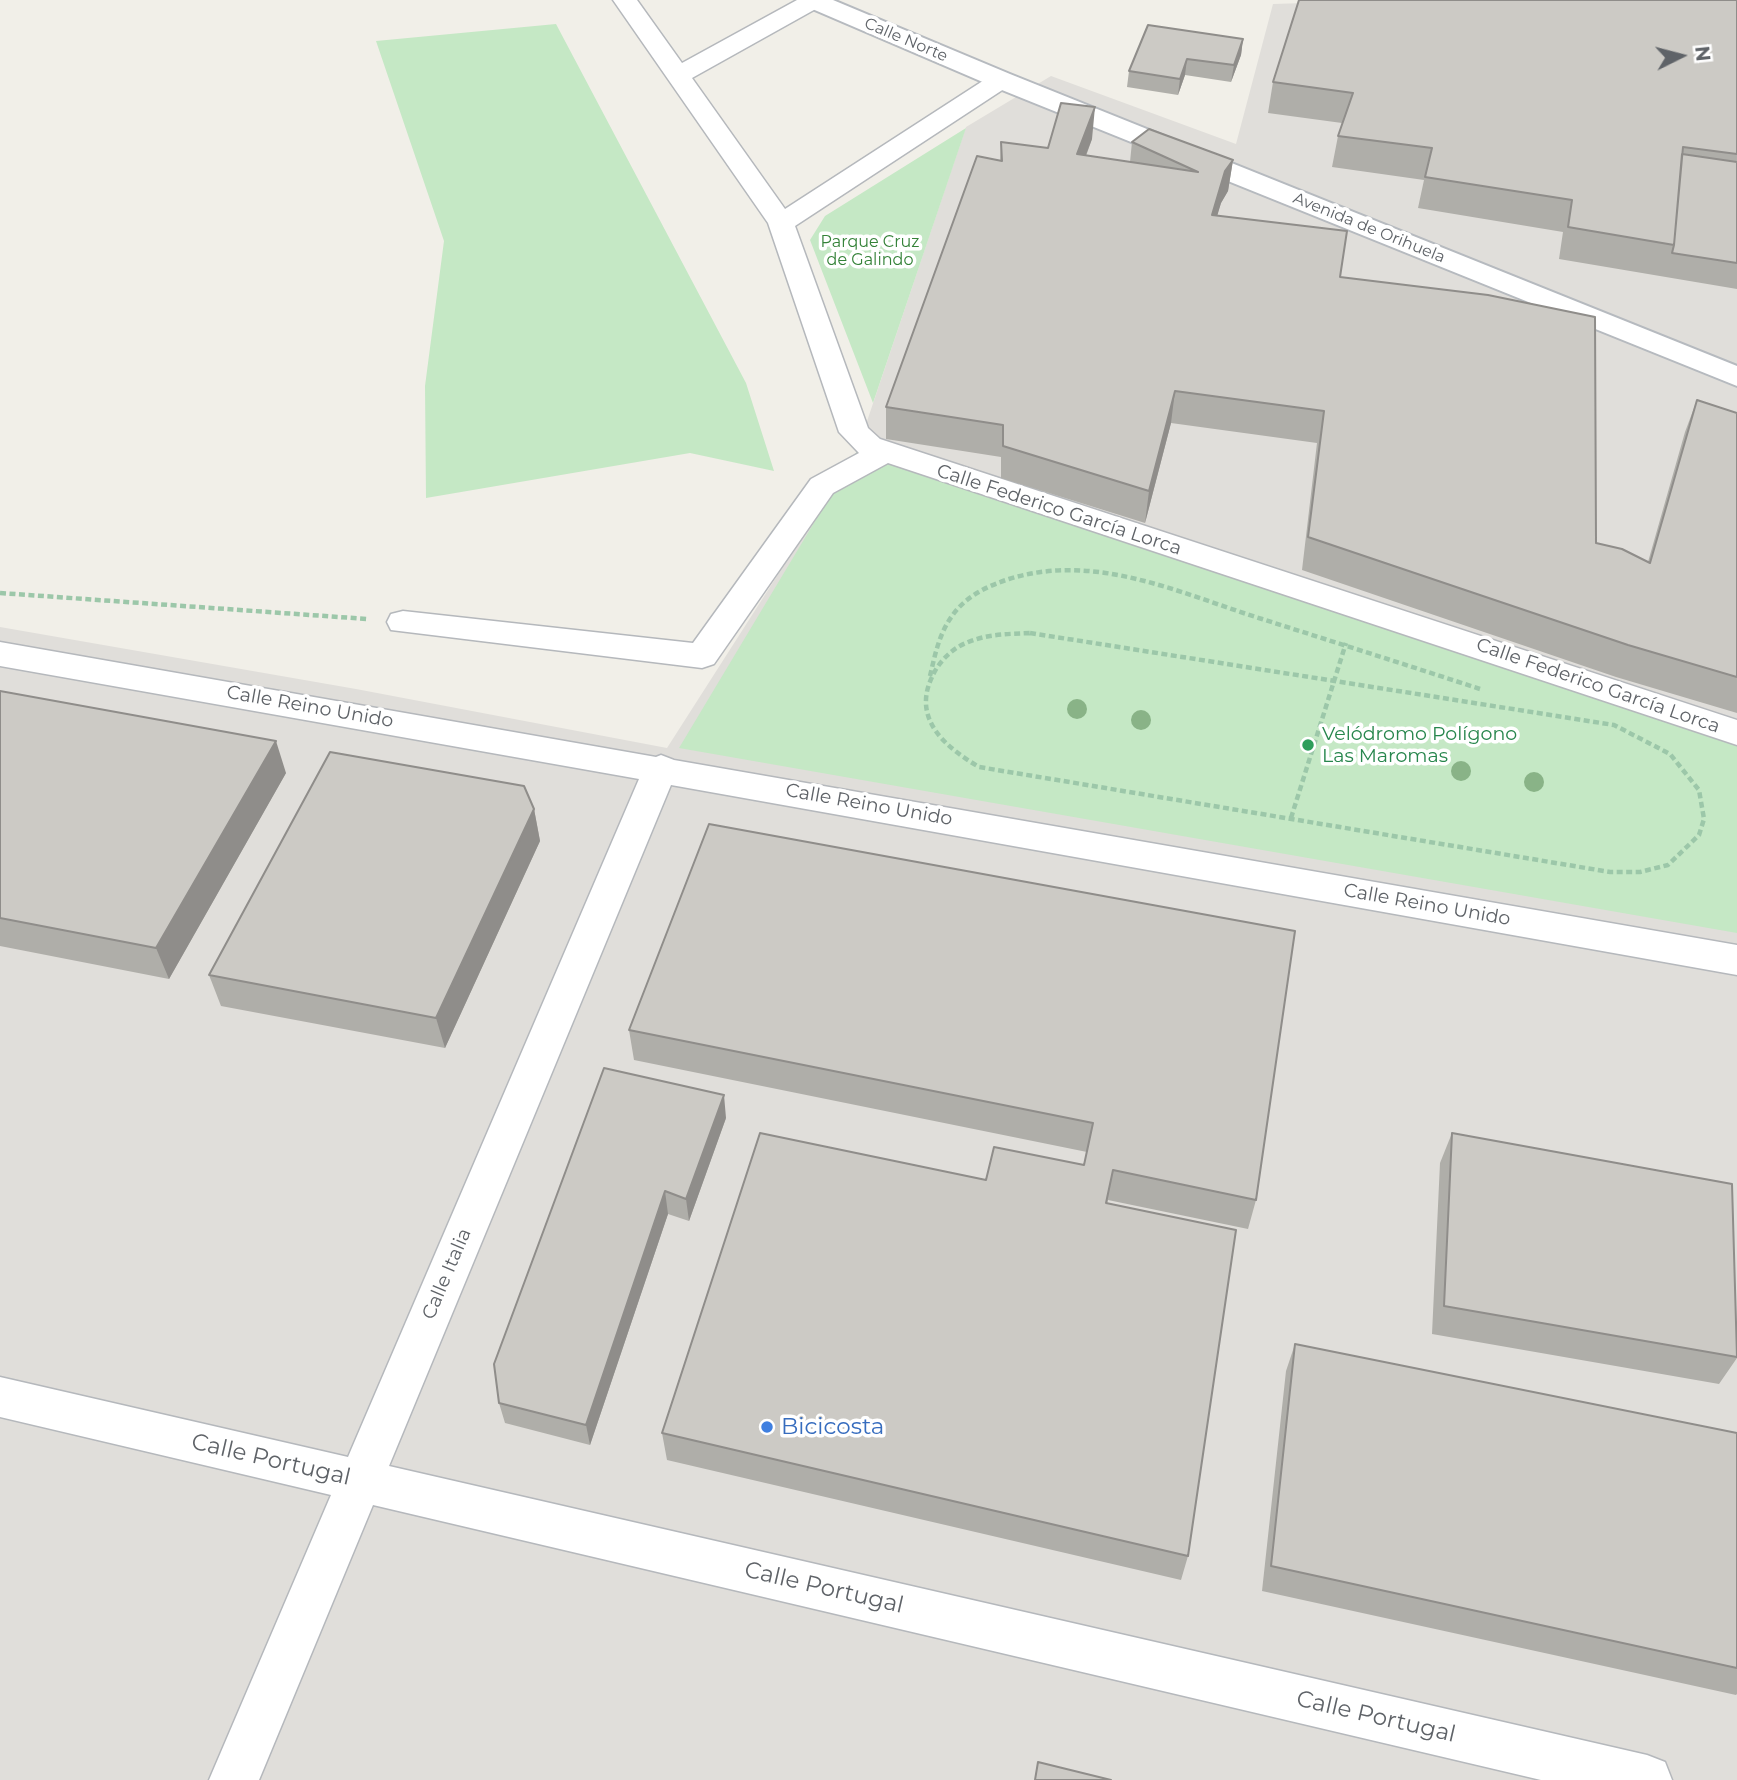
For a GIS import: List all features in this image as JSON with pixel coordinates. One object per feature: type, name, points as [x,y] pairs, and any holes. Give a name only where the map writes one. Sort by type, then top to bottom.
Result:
[{"type":"main road","name":"Calle Norte","points":[[813,0],[1000,80]]},
{"type":"main road","name":"Avenida de Orihuela","points":[[1000,80],[1737,377]]},
{"type":"street","name":"Calle Federico García Lorca","points":[[625,0],[781,223],[854,432],[869,446],[1148,540],[1357,605],[1737,733]]},
{"type":"street","points":[[679,75],[813,0]]},
{"type":"street","points":[[781,223],[1000,80]]},
{"type":"street","points":[[403,622],[702,656],[822,486],[884,452]]},
{"type":"street","name":"Calle Reino Unido","points":[[0,654],[661,768],[1737,960]]},
{"type":"street","name":"Calle Italia","points":[[234,1780],[661,768]]},
{"type":"street","name":"Calle Portugal","points":[[0,1396],[1647,1780]]},
{"type":"path","points":[[929,681],[951,652],[967,642],[989,636],[1030,633],[1614,725],[1670,754],[1699,790],[1704,818],[1699,835],[1668,865],[1640,872],[1610,872],[979,767],[949,750],[926,717],[925,698],[929,681],[938,643],[952,617],[967,600],[984,588],[1007,579],[1030,571],[1055,569],[1097,570],[1138,579],[1489,692]]},
{"type":"path","points":[[0,593],[403,622]]},
{"type":"path","points":[[1291,819],[1357,605]]},
{"type":"path","points":[[1528,705],[1567,718]]},
{"type":"shaded area","points":[[1403,0],[1737,0],[1737,1780],[0,1780],[0,627],[356,689],[667,748],[857,451],[966,127],[1051,76],[1236,144],[1273,4]]},
{"type":"green space","points":[[556,24],[746,383],[774,471],[690,453],[426,498],[425,386],[444,241],[376,41]]},
{"type":"green space","name":"Parque Cruz de Galindo","points":[[966,128],[873,403],[810,240],[825,216]]},
{"type":"green space","points":[[857,451],[1737,745],[1737,933],[679,748]]},
{"type":"building","points":[[1299,0],[1737,0],[1737,154],[1683,147],[1674,245],[1568,227],[1572,200],[1425,177],[1432,148],[1338,136],[1353,93],[1273,82]]},
{"type":"building","points":[[1148,25],[1243,39],[1234,65],[1187,59],[1180,79],[1129,71]]},
{"type":"building","points":[[1061,103],[1095,107],[1077,154],[1198,172],[1132,142],[1149,129],[1233,160],[1225,171],[1212,215],[1347,231],[1340,277],[1488,295],[1595,317],[1596,543],[1622,549],[1650,563],[1697,400],[1737,413],[1737,677],[1628,645],[1308,537],[1324,411],[1175,391],[1149,491],[1003,446],[1003,425],[886,407],[977,156],[1002,161],[1001,142],[1048,148]]},
{"type":"building","points":[[1682,154],[1737,162],[1737,263],[1672,253]]},
{"type":"building","points":[[0,691],[276,741],[156,948],[0,918]]},
{"type":"building","points":[[330,752],[524,786],[534,809],[436,1018],[209,975]]},
{"type":"building","points":[[709,824],[1295,931],[1256,1200],[1113,1170],[1106,1203],[1236,1230],[1188,1556],[662,1433],[760,1133],[986,1180],[994,1147],[1084,1165],[1093,1123],[629,1030]]},
{"type":"building","points":[[604,1068],[724,1095],[686,1199],[665,1191],[586,1425],[499,1403],[494,1364]]},
{"type":"building","points":[[1452,1133],[1732,1184],[1737,1357],[1444,1306]]},
{"type":"building","points":[[1295,1344],[1737,1433],[1737,1668],[1271,1566]]},
{"type":"building","points":[[1038,1762],[1111,1780],[1035,1780]]},
{"type":"place","name":"Velódromo Polígono Las Maromas","points":[[1308,745]]},
{"type":"place","name":"Bicicosta","points":[[767,1427]]}]
